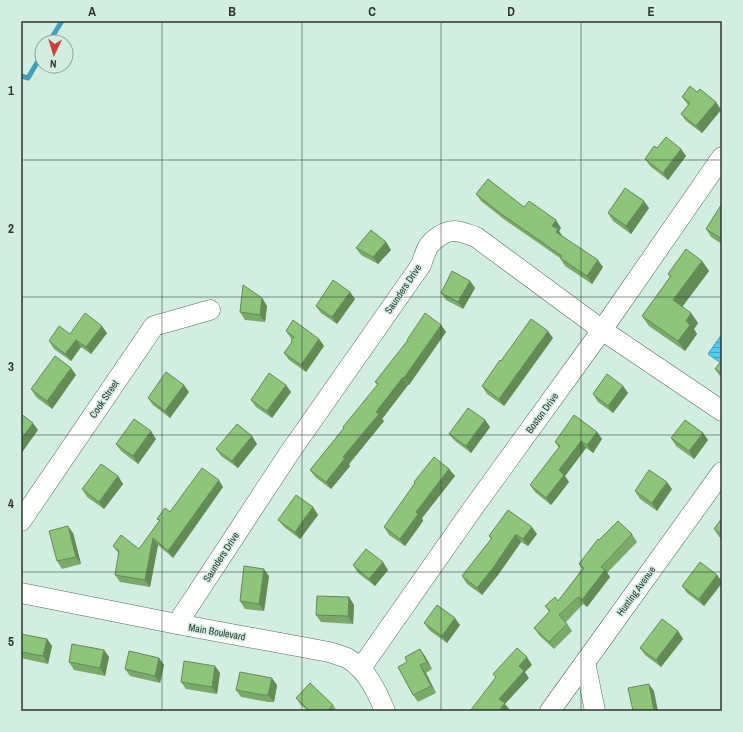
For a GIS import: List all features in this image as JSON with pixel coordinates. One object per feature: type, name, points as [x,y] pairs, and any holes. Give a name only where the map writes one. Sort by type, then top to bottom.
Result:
[{"type":"street","name":"Boston Drive","points":[[361,668],[471,511],[602,330],[722,157]]},
{"type":"street","name":"Saunders Drive","points":[[177,624],[290,452],[421,265],[429,247],[438,237],[447,232],[464,232],[476,237],[602,330],[722,411]]},
{"type":"street","name":"Cook Street","points":[[21,521],[154,326],[210,310]]},
{"type":"street","name":"Hunting Avenue","points":[[550,711],[722,472]]},
{"type":"street","name":"Main Boulevard","points":[[21,593],[329,652],[347,658],[361,668],[373,685],[385,711]]},
{"type":"street","points":[[586,662],[595,711]]},
{"type":"water","points":[[722,334],[722,361],[721,363],[708,354]]},
{"type":"building","points":[[690,86],[697,92],[700,89],[716,102],[696,126],[681,114],[690,103],[682,97]]},
{"type":"building","points":[[666,137],[681,149],[663,173],[645,159],[654,146],[657,148]]},
{"type":"building","points":[[488,179],[524,207],[529,201],[556,220],[552,226],[558,229],[556,232],[598,260],[587,276],[560,258],[562,256],[500,213],[476,194]]},
{"type":"building","points":[[625,188],[644,201],[626,226],[608,213]]},
{"type":"building","points":[[722,205],[722,239],[706,229]]},
{"type":"building","points":[[371,230],[386,242],[373,257],[356,248]]},
{"type":"building","points":[[686,249],[702,261],[673,300],[691,313],[686,321],[690,325],[678,341],[642,316],[671,276],[668,274]]},
{"type":"building","points":[[452,271],[470,281],[458,302],[441,293]]},
{"type":"building","points":[[333,280],[350,292],[332,317],[316,306]]},
{"type":"building","points":[[243,285],[262,298],[260,315],[240,312]]},
{"type":"building","points":[[85,313],[102,326],[86,347],[76,340],[65,354],[49,341],[59,326],[70,334]]},
{"type":"building","points":[[425,313],[441,325],[404,378],[403,377],[376,412],[379,414],[343,457],[345,458],[326,482],[310,470],[378,384],[375,382],[408,340]]},
{"type":"building","points":[[531,319],[548,331],[499,399],[482,386]]},
{"type":"building","points":[[293,320],[319,339],[301,365],[284,353],[294,337],[286,331]]},
{"type":"building","points":[[55,356],[71,368],[47,401],[31,389]]},
{"type":"building","points":[[722,360],[722,374],[715,369]]},
{"type":"building","points":[[166,372],[184,385],[165,411],[148,398]]},
{"type":"building","points":[[269,373],[286,385],[267,411],[251,400]]},
{"type":"building","points":[[607,374],[623,386],[608,406],[593,394]]},
{"type":"building","points":[[468,408],[485,420],[466,446],[449,434]]},
{"type":"building","points":[[21,414],[33,423],[21,439]]},
{"type":"building","points":[[574,415],[597,432],[587,445],[581,441],[559,470],[564,475],[546,498],[530,485],[560,446],[555,442]]},
{"type":"building","points":[[134,419],[151,431],[133,456],[116,444]]},
{"type":"building","points":[[685,420],[703,433],[689,451],[671,438]]},
{"type":"building","points":[[237,424],[252,436],[232,461],[216,449]]},
{"type":"building","points":[[434,457],[449,469],[416,512],[418,514],[400,539],[384,527],[415,483],[414,482]]},
{"type":"building","points":[[101,464],[118,476],[99,502],[82,489]]},
{"type":"building","points":[[202,468],[219,480],[168,551],[153,538],[145,580],[115,575],[119,551],[113,546],[121,535],[139,549],[160,520],[157,519],[165,508],[170,512]]},
{"type":"building","points":[[649,470],[667,482],[652,503],[635,491]]},
{"type":"building","points":[[296,495],[313,507],[295,532],[278,520]]},
{"type":"building","points":[[508,510],[532,527],[523,539],[516,534],[493,568],[477,588],[462,576],[492,538],[489,536]]},
{"type":"building","points":[[722,518],[722,535],[714,529]]},
{"type":"building","points":[[618,521],[632,534],[601,567],[605,570],[582,600],[578,597],[559,615],[567,624],[549,642],[534,628],[550,611],[545,606],[555,597],[558,601],[584,568],[579,564],[598,539],[599,540]]},
{"type":"building","points":[[68,526],[76,557],[57,561],[49,531]]},
{"type":"building","points":[[366,549],[383,562],[369,579],[353,565]]},
{"type":"building","points":[[700,562],[717,575],[699,599],[682,586]]},
{"type":"building","points":[[244,566],[264,569],[259,604],[240,601]]},
{"type":"building","points":[[317,596],[349,597],[348,616],[316,615]]},
{"type":"building","points":[[437,605],[455,618],[442,636],[424,623]]},
{"type":"building","points":[[662,619],[678,631],[656,660],[640,648]]},
{"type":"building","points":[[21,634],[47,639],[43,656],[21,652]]},
{"type":"building","points":[[72,644],[104,650],[100,668],[69,662]]},
{"type":"building","points":[[517,648],[527,657],[519,666],[524,671],[499,699],[505,703],[499,711],[470,711],[496,677],[493,674]]},
{"type":"building","points":[[420,649],[427,662],[420,665],[431,686],[413,695],[398,667],[407,662],[405,657]]},
{"type":"building","points":[[129,651],[159,658],[155,676],[125,669]]},
{"type":"building","points":[[184,661],[215,666],[212,687],[181,682]]},
{"type":"building","points":[[240,672],[272,678],[268,695],[236,690]]},
{"type":"building","points":[[310,683],[333,705],[327,711],[310,711],[296,698]]},
{"type":"building","points":[[649,684],[654,711],[633,711],[628,688]]},
{"type":"waterway","points":[[54,34],[62,21]]},
{"type":"waterway","points":[[21,76],[28,78],[34,68]]}]
